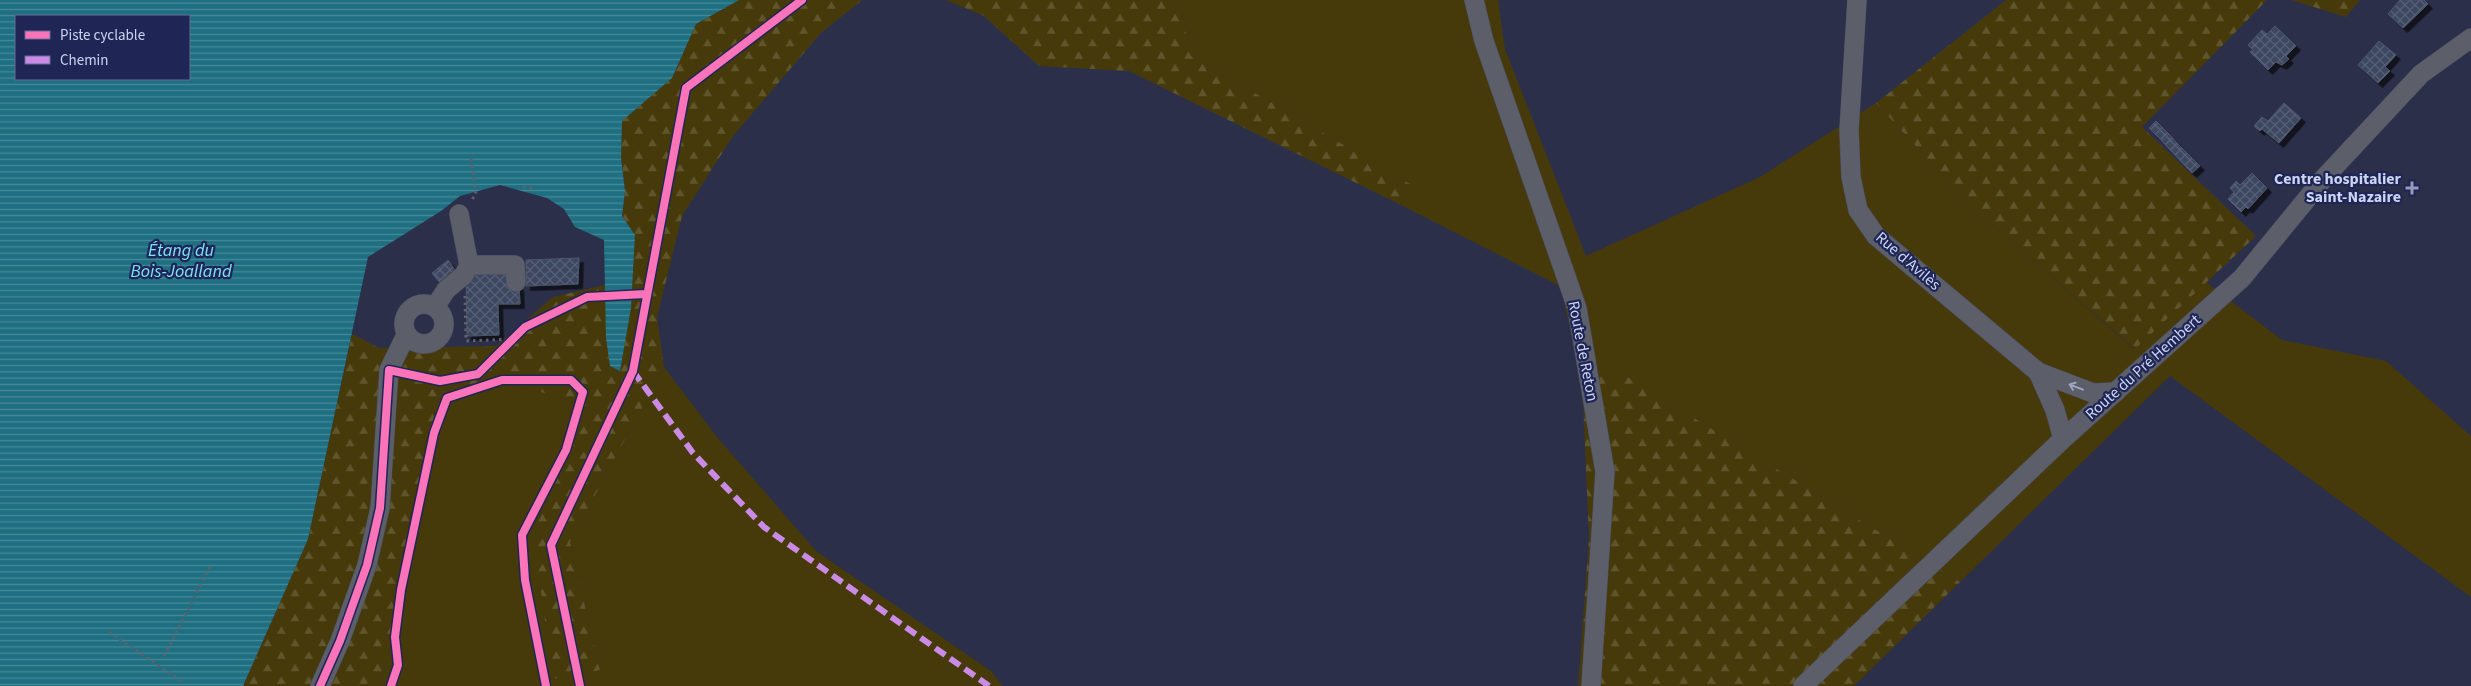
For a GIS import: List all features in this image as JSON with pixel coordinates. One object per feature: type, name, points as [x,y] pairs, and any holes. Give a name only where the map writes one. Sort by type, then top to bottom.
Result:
[{"type":"street","name":"Route de Reton","points":[[1474,0],[1484,42],[1577,308],[1605,472],[1591,686]]},
{"type":"street","name":"Rue d'Avilès","points":[[1857,0],[1850,130],[1851,177],[1858,210],[1876,236],[2038,372],[2093,393],[2116,392]]},
{"type":"street","name":"Route du Pré Hembert","points":[[1803,686],[2063,439],[2242,278],[2324,178],[2421,74],[2471,38]]},
{"type":"street","points":[[459,214],[467,270]]},
{"type":"street","points":[[435,307],[446,290],[467,270],[515,266],[516,282]]},
{"type":"street","points":[[422,303],[435,307],[443,317],[444,331],[430,344],[423,345],[411,340],[406,335],[403,322],[409,309],[422,303]]},
{"type":"street","points":[[320,686],[340,641],[368,565],[380,508],[389,370],[406,335]]},
{"type":"street","points":[[2038,372],[2056,410],[2063,439]]},
{"type":"path","points":[[471,159],[476,194]]},
{"type":"path","points":[[522,186],[535,188]]},
{"type":"path","points":[[467,270],[466,341],[513,340]]},
{"type":"path","points":[[164,656],[210,567]]},
{"type":"path","points":[[109,632],[184,683]]},
{"type":"green space","points":[[739,0],[862,0],[821,33],[733,136],[682,216],[657,317],[664,367],[570,542],[600,670],[553,679],[533,533],[590,407],[508,382],[447,395],[399,619],[379,686],[243,686],[308,539],[352,334],[379,348],[496,346],[553,297],[605,285],[610,366],[620,371],[631,308],[635,235],[622,216],[625,191],[621,158],[622,121],[672,78],[696,24]]},
{"type":"green space","points":[[946,0],[1180,0],[1190,55],[1412,185],[1401,205],[1129,71],[1039,66],[984,16]]},
{"type":"green space","points":[[1180,0],[1498,0],[1505,49],[1586,256],[1760,177],[1876,103],[1975,210],[2134,349],[2206,282],[2282,340],[2386,361],[2471,436],[2471,597],[2170,376],[1960,582],[1621,374],[1582,378],[1560,286],[1401,205],[1411,185],[1190,55]]},
{"type":"green space","points":[[2006,0],[2267,0],[2142,127],[2256,236],[2135,349],[1975,210],[1876,103]]},
{"type":"green space","points":[[2291,0],[2360,0],[2346,17]]},
{"type":"green space","points":[[664,367],[717,437],[816,551],[991,671],[1003,686],[379,686],[399,619],[447,395],[508,382],[590,407],[533,533],[600,670],[570,542]]},
{"type":"green space","points":[[1621,373],[1960,582],[1854,686],[1578,686],[1589,538],[1582,378]]},
{"type":"water","name":"Étang du Bois-Joalland","points":[[0,0],[739,0],[696,24],[672,78],[622,121],[621,158],[625,191],[622,216],[635,235],[631,308],[620,371],[610,366],[606,338],[604,240],[575,227],[564,209],[547,198],[500,185],[460,196],[441,211],[368,257],[308,539],[243,686],[0,686]]},
{"type":"building","points":[[2400,0],[2424,0],[2428,4],[2403,28],[2388,14]]},
{"type":"building","points":[[2275,26],[2296,46],[2286,56],[2289,59],[2282,65],[2276,62],[2268,70],[2250,52],[2253,50],[2248,45],[2262,30],[2267,34]]},
{"type":"building","points":[[2379,41],[2396,55],[2385,67],[2390,71],[2378,83],[2358,65]]},
{"type":"building","points":[[2284,103],[2301,118],[2279,143],[2262,129],[2260,131],[2254,126],[2262,117],[2268,121]]},
{"type":"building","points":[[2156,121],[2163,128],[2155,134],[2149,128]]},
{"type":"building","points":[[2163,128],[2169,134],[2162,141],[2155,134]]},
{"type":"building","points":[[2169,134],[2178,144],[2171,151],[2162,141]]},
{"type":"building","points":[[2178,144],[2200,166],[2192,173],[2171,151]]},
{"type":"building","points":[[2252,173],[2267,188],[2248,209],[2246,207],[2241,212],[2228,199],[2234,192],[2230,188],[2236,181],[2240,185]]},
{"type":"building","points":[[579,258],[578,284],[526,286],[526,260]]},
{"type":"building","points":[[448,260],[455,270],[439,282],[432,273]]},
{"type":"building","points":[[509,274],[519,286],[520,304],[498,304],[499,335],[467,336],[466,275]]},
{"type":"marked path","points":[[633,371],[693,453],[764,527],[989,686]]},
{"type":"cycle path","points":[[580,686],[551,545],[633,371],[686,88],[802,0]]},
{"type":"cycle path","points":[[320,686],[340,641],[367,565],[380,508],[389,370],[440,381],[478,374],[525,327],[587,297],[646,294]]},
{"type":"cycle path","points":[[391,686],[398,665],[395,637],[401,590],[434,433],[447,398],[502,380],[571,380],[583,392],[566,450],[522,535],[525,580],[546,686]]},
{"type":"place","name":"Centre hospitalier Saint-Nazaire","points":[[2412,188]]}]
